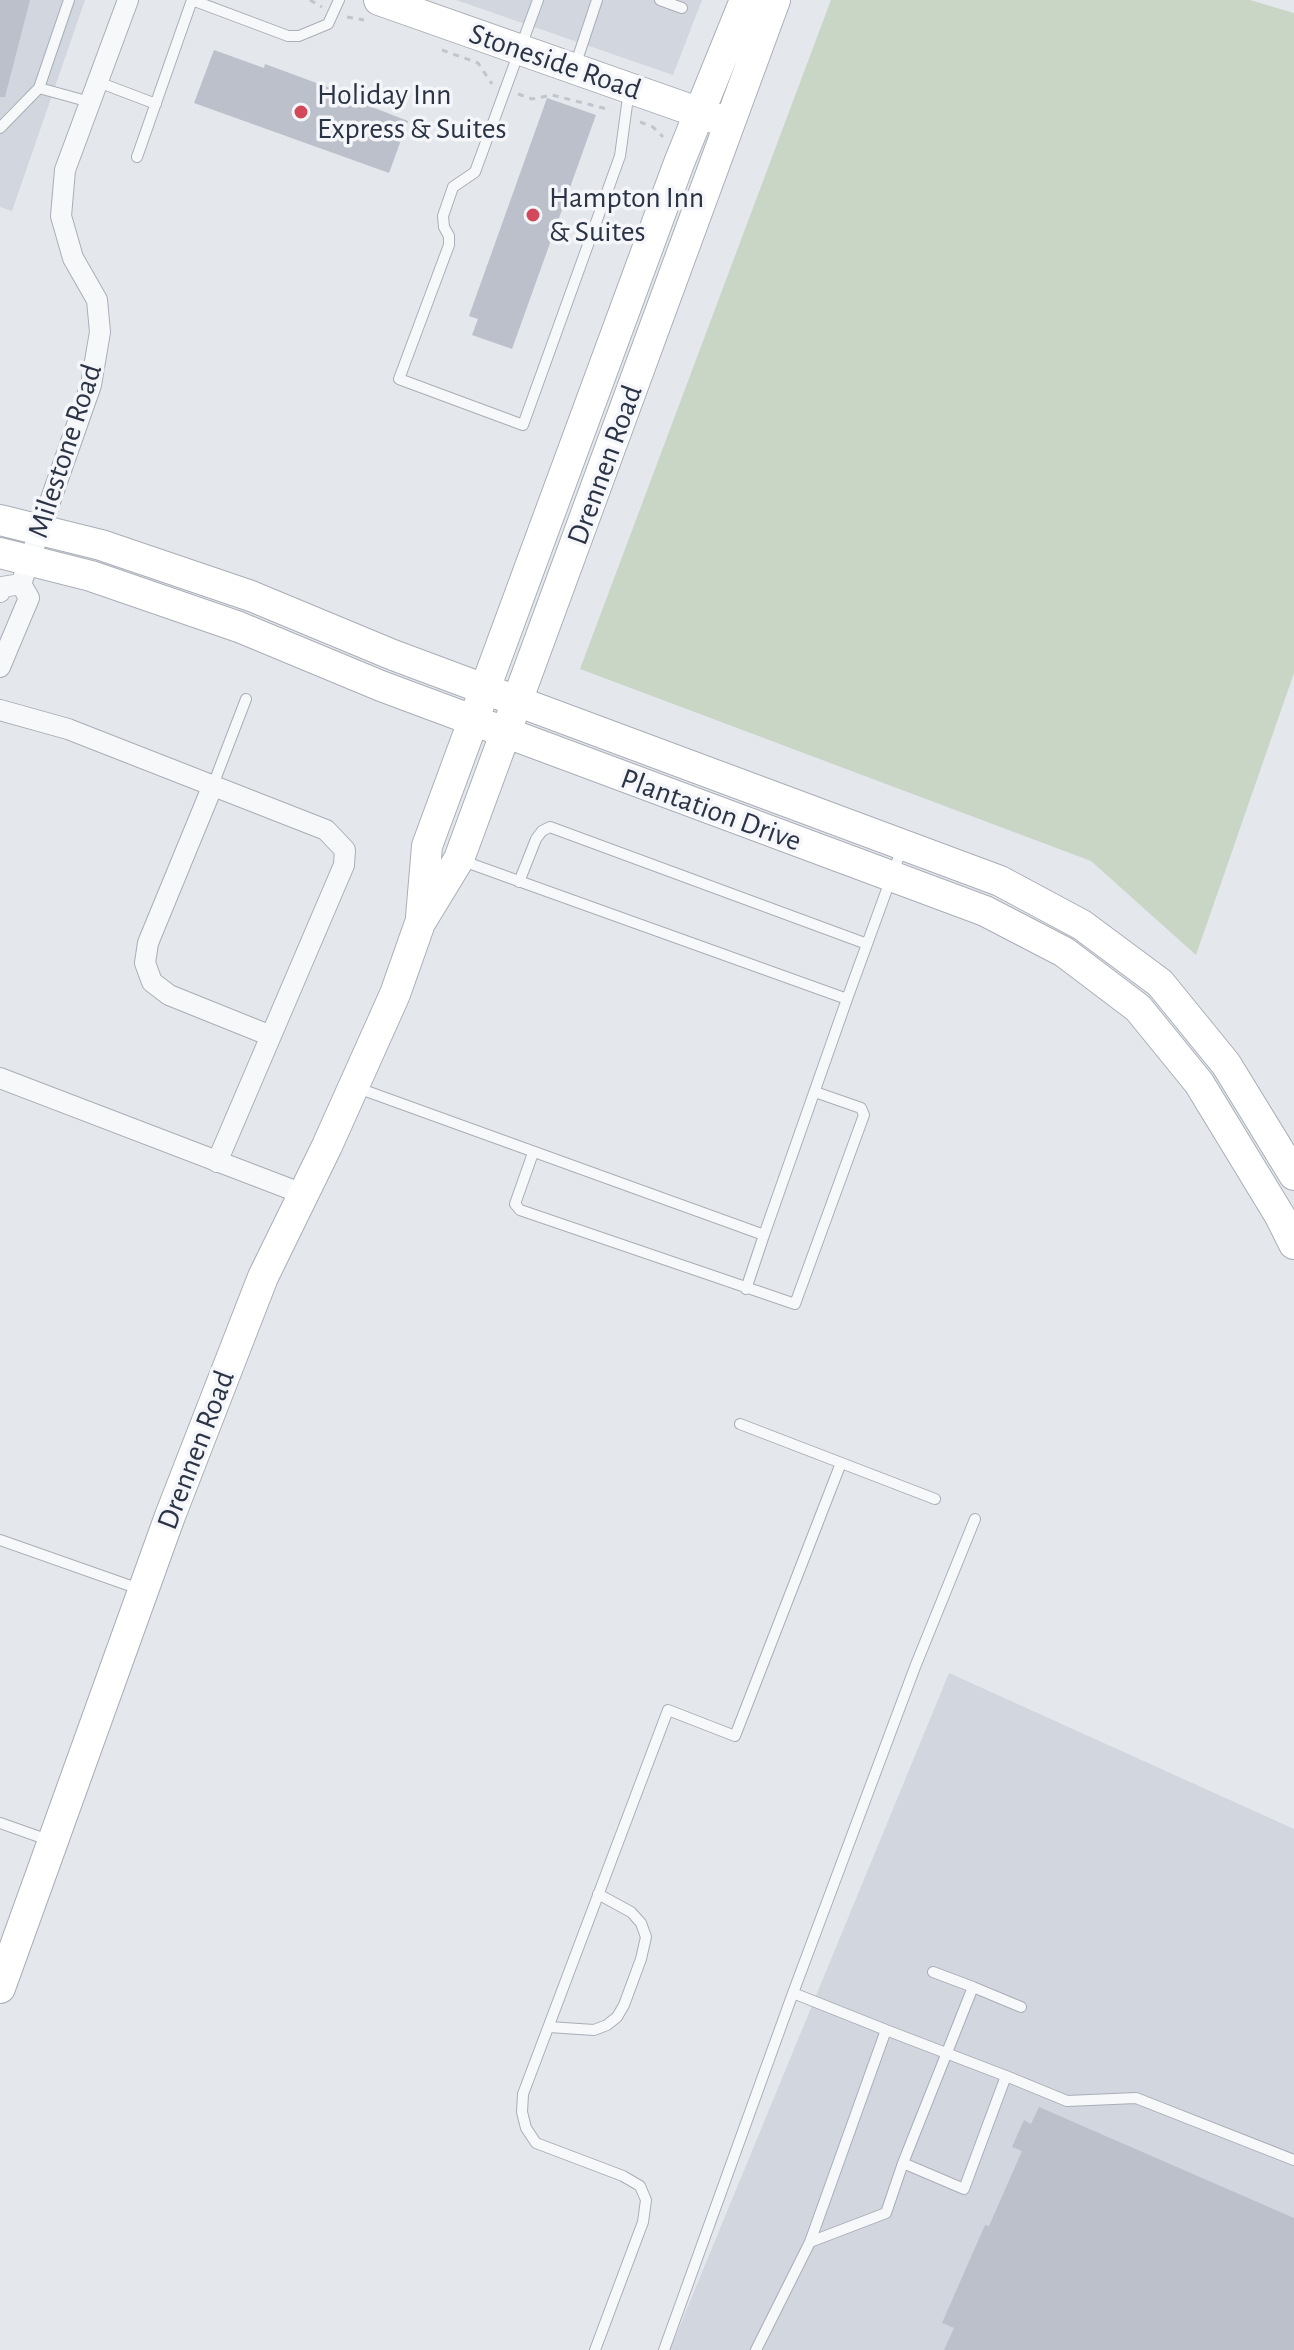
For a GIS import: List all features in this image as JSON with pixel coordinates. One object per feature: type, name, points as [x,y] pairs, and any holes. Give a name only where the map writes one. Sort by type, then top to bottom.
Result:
[{"type":"street","name":"Milestone Road","points":[[0,667],[5,640],[29,598],[26,572],[91,385],[100,332],[97,300],[73,258],[61,216],[65,170],[128,0]]},
{"type":"street","name":"Drennen Road","points":[[420,923],[427,846],[674,178],[745,0]]},
{"type":"street","name":"Drennen Road","points":[[0,1988],[143,1590],[263,1277],[395,994],[420,923],[459,859],[775,0]]},
{"type":"street","name":"Stoneside Road","points":[[371,10],[426,12],[520,50],[575,68],[627,102],[700,113],[730,124]]},
{"type":"street","name":"Plantation Drive","points":[[0,520],[101,545],[251,596],[393,655],[1000,881],[1082,925],[1160,983],[1226,1064],[1294,1175]]},
{"type":"street","name":"Plantation Drive","points":[[0,553],[26,572],[91,576],[239,627],[381,686],[985,911],[1064,952],[1138,1008],[1199,1083],[1294,1244]]},
{"type":"street","points":[[0,592],[2,587],[26,572]]},
{"type":"street","points":[[0,710],[68,729],[326,830],[345,850],[344,865],[217,1162]]},
{"type":"street","points":[[213,785],[148,943],[145,963],[152,982],[169,995],[271,1036]]},
{"type":"street","points":[[1153,1027],[1176,1002]]},
{"type":"street","points":[[0,1078],[303,1194]]},
{"type":"lane","points":[[0,128],[39,88],[69,0]]},
{"type":"lane","points":[[137,157],[192,0],[288,36],[299,36],[328,24],[339,0]]},
{"type":"lane","points":[[538,0],[475,172],[453,187],[443,216],[449,245],[399,379],[523,425],[620,156],[627,102]]},
{"type":"lane","points":[[575,68],[597,0]]},
{"type":"lane","points":[[660,0],[682,8]]},
{"type":"lane","points":[[98,82],[156,104]]},
{"type":"lane","points":[[39,88],[90,102]]},
{"type":"lane","points":[[213,785],[246,699]]},
{"type":"lane","points":[[519,882],[536,839],[550,827],[867,944]]},
{"type":"lane","points":[[746,1289],[903,846]]},
{"type":"lane","points":[[459,859],[847,999]]},
{"type":"lane","points":[[353,1087],[764,1235]]},
{"type":"lane","points":[[533,1153],[515,1204],[517,1208],[795,1304],[864,1115],[861,1108],[815,1092]]},
{"type":"lane","points":[[740,1424],[935,1499]]},
{"type":"lane","points":[[595,2350],[646,2213],[646,2200],[640,2186],[631,2181],[536,2143],[526,2128],[522,2112],[523,2094],[668,1710],[735,1736],[841,1463]]},
{"type":"lane","points":[[664,2350],[915,1667],[975,1519]]},
{"type":"lane","points":[[0,1540],[143,1590]]},
{"type":"lane","points":[[0,1823],[53,1842]]},
{"type":"lane","points":[[549,2027],[594,2030],[607,2025],[617,2017],[628,1993],[646,1937],[641,1923],[631,1912],[598,1894]]},
{"type":"lane","points":[[933,1972],[1021,2007]]},
{"type":"lane","points":[[810,2242],[886,2213],[973,1987]]},
{"type":"lane","points":[[793,1993],[1067,2101],[1136,2098],[1294,2160]]},
{"type":"lane","points":[[756,2350],[810,2242],[886,2030]]},
{"type":"lane","points":[[903,2163],[964,2189],[1006,2076]]},
{"type":"path","points":[[310,0],[335,12],[371,10]]},
{"type":"path","points":[[435,47],[478,63],[490,84],[532,99],[552,95],[591,103],[627,102],[666,140]]},
{"type":"shaded area","points":[[0,0],[85,0],[12,211],[0,207]]},
{"type":"shaded area","points":[[456,0],[702,0],[673,75]]},
{"type":"shaded area","points":[[949,1673],[1294,1829],[1294,2350],[670,2350]]},
{"type":"green space","points":[[831,0],[1250,0],[1294,13],[1294,673],[1196,955],[1091,861],[580,669]]},
{"type":"building","points":[[0,0],[30,0],[5,97],[0,97]]},
{"type":"building","name":"Holiday Inn Express & Suites","points":[[214,50],[264,68],[265,64],[360,99],[359,102],[408,121],[389,173],[194,103]]},
{"type":"building","name":"Hampton Inn & Suites","points":[[547,98],[596,115],[512,349],[472,335],[478,319],[469,316]]},
{"type":"building","points":[[1039,2107],[1294,2218],[1294,2350],[944,2350],[954,2328],[942,2323],[1022,2151],[1012,2147],[1024,2120],[1031,2124]]},
{"type":"place","name":"Holiday Inn Express & Suites","points":[[301,112]]},
{"type":"place","name":"Hampton Inn & Suites","points":[[533,215]]}]
